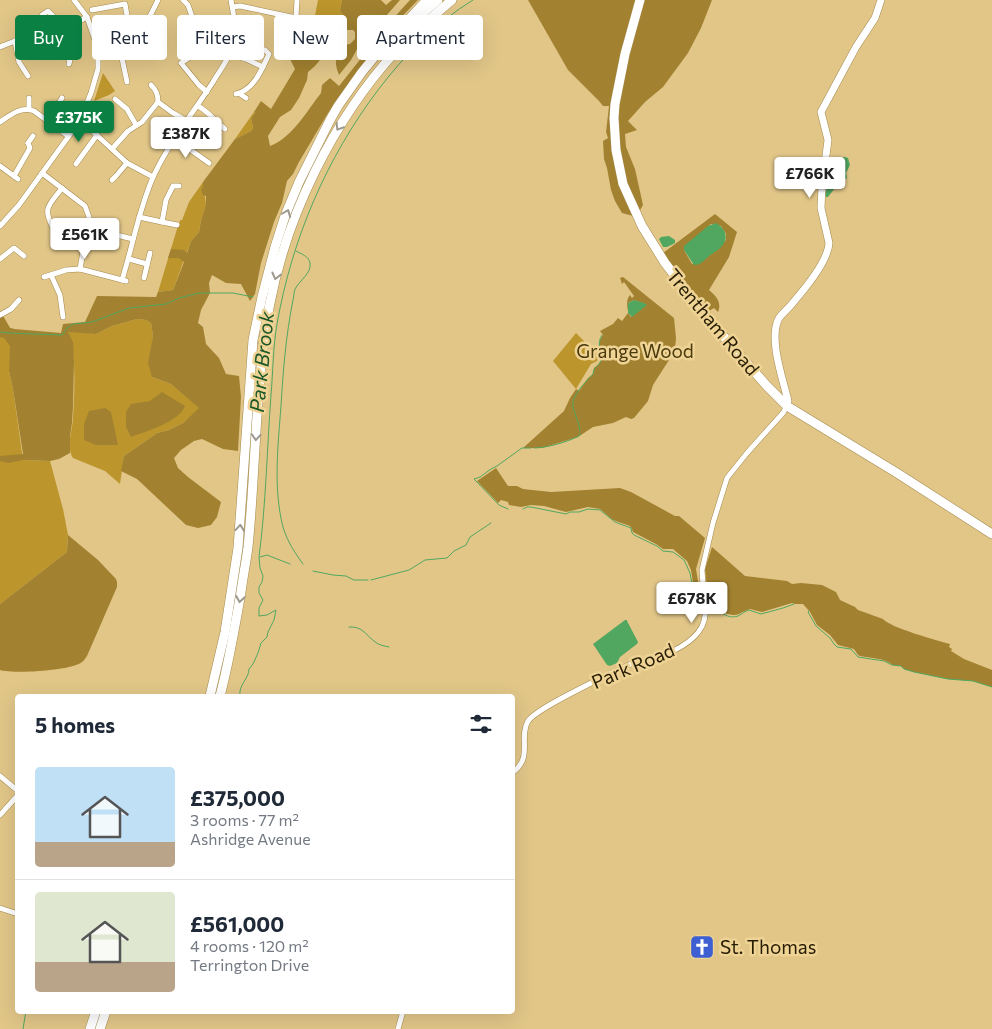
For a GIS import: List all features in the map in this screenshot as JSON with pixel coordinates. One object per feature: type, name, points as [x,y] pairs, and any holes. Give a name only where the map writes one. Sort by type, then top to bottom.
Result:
[{"type":"highway","points":[[210,694],[225,632],[238,548],[253,340],[275,246],[285,216],[303,174],[334,113],[362,72],[385,44],[427,0]]},
{"type":"highway","points":[[315,151],[338,112],[364,75],[404,31],[438,0]]},
{"type":"highway","points":[[220,694],[234,636],[248,548],[261,370],[269,307],[279,267],[300,203],[323,155],[367,87],[396,52],[452,0]]},
{"type":"highway","points":[[367,87],[418,36],[459,0]]},
{"type":"highway","name":"Trentham Road","points":[[640,0],[625,54],[615,104],[616,150],[623,184],[642,226],[665,263],[730,344],[786,405],[992,534]]},
{"type":"highway","points":[[90,1029],[95,1014]]},
{"type":"highway","points":[[100,1029],[105,1014]]},
{"type":"street","points":[[74,0],[87,17],[92,28]]},
{"type":"street","points":[[151,15],[158,0]]},
{"type":"street","points":[[183,0],[188,5],[192,15]]},
{"type":"street","points":[[231,0],[235,15]]},
{"type":"street","points":[[233,7],[240,6],[298,18],[297,0]]},
{"type":"street","points":[[786,405],[788,401],[776,349],[778,320],[815,274],[829,248],[821,208],[828,140],[821,112],[856,47],[875,18],[881,0]]},
{"type":"street","points":[[95,7],[124,2],[127,15]]},
{"type":"street","points":[[42,15],[48,11],[52,15]]},
{"type":"street","points":[[82,20],[87,17]]},
{"type":"street","points":[[0,47],[15,41]]},
{"type":"street","points":[[246,98],[238,94],[253,84],[270,53]]},
{"type":"street","points":[[19,60],[28,76]]},
{"type":"street","points":[[0,226],[19,205],[79,122],[91,93],[97,73],[98,60]]},
{"type":"street","points":[[123,60],[127,82]]},
{"type":"street","points":[[186,60],[180,64],[207,92]]},
{"type":"street","points":[[44,277],[66,270],[80,269],[124,280],[139,217],[153,177],[164,154],[198,106],[226,60]]},
{"type":"street","points":[[250,60],[263,67]]},
{"type":"street","points":[[112,149],[128,131],[142,122],[158,102],[155,89],[151,85]]},
{"type":"street","points":[[29,98],[29,109]]},
{"type":"street","points":[[47,120],[62,98]]},
{"type":"street","points":[[115,98],[127,109],[136,125]]},
{"type":"street","points":[[158,102],[187,121]]},
{"type":"street","points":[[198,106],[208,112],[221,128]]},
{"type":"street","points":[[0,122],[20,110],[29,109],[68,136]]},
{"type":"street","points":[[79,122],[88,127],[127,163],[153,177]]},
{"type":"street","points":[[77,160],[97,135]]},
{"type":"street","points":[[0,166],[16,178],[33,136]]},
{"type":"street","points":[[173,140],[209,163]]},
{"type":"street","points":[[116,179],[127,163]]},
{"type":"street","points":[[42,173],[85,206],[89,217],[80,269]]},
{"type":"street","points":[[162,222],[166,200],[173,186],[179,186]]},
{"type":"street","points":[[54,230],[47,216],[48,206],[62,188]]},
{"type":"street","points":[[139,217],[177,225]]},
{"type":"street","points":[[108,233],[133,239]]},
{"type":"street","points":[[1,256],[14,248],[24,256]]},
{"type":"street","points":[[144,278],[150,253]]},
{"type":"street","points":[[129,259],[147,264]]},
{"type":"street","points":[[51,274],[60,295],[63,317]]},
{"type":"street","points":[[0,315],[11,309],[19,300]]},
{"type":"street","name":"Park Road","points":[[515,771],[525,755],[526,725],[536,713],[626,666],[662,656],[676,649],[690,640],[701,628],[705,620],[702,570],[713,523],[728,478],[783,412],[786,405]]},
{"type":"street","points":[[0,776],[15,788]]},
{"type":"street","points":[[0,815],[15,798]]},
{"type":"street","points":[[0,908],[15,913]]},
{"type":"street","points":[[398,1029],[402,1014]]},
{"type":"shaded area","points":[[318,0],[342,0],[340,11],[343,15],[315,15]]},
{"type":"shaded area","points":[[103,73],[115,91],[94,101]]},
{"type":"shaded area","points":[[254,112],[251,118],[253,128],[251,131],[235,139]]},
{"type":"shaded area","points":[[848,158],[850,165],[846,173],[847,178],[826,197],[828,184],[826,177],[829,160]]},
{"type":"shaded area","points":[[203,182],[206,204],[199,232],[191,241],[173,290],[158,292],[177,225],[179,225],[189,202]]},
{"type":"shaded area","points":[[716,223],[724,230],[726,237],[724,244],[702,262],[694,265],[684,250],[684,246],[708,226]]},
{"type":"shaded area","points":[[669,236],[675,240],[675,243],[663,247],[659,239]]},
{"type":"shaded area","points":[[634,300],[647,305],[632,317],[628,313],[628,303]]},
{"type":"shaded area","points":[[2,314],[10,328],[14,329],[9,371],[23,460],[50,461],[68,535],[67,552],[0,604],[0,315]]},
{"type":"shaded area","points":[[137,319],[146,320],[151,323],[153,336],[152,377],[171,384],[200,408],[183,423],[169,430],[157,433],[124,456],[120,484],[105,471],[73,458],[71,453],[74,370],[68,332],[96,334],[112,326]]},
{"type":"shaded area","points":[[576,333],[598,355],[597,361],[591,364],[576,389],[553,361]]},
{"type":"shaded area","points":[[627,620],[638,642],[620,657],[617,663],[610,666],[607,665],[593,644]]},
{"type":"green space","points":[[342,0],[381,0],[386,5],[392,0],[400,0],[387,15],[357,15],[357,49],[339,75],[336,60],[347,60],[347,44],[355,39],[355,32],[347,30],[347,15],[343,15],[340,11]]},
{"type":"green space","points":[[410,0],[418,0],[403,15],[396,15]]},
{"type":"green space","points":[[528,0],[712,0],[701,28],[688,53],[663,87],[645,102],[628,121],[637,130],[625,134],[626,147],[635,169],[643,205],[639,212],[633,216],[622,213],[615,201],[604,159],[603,141],[608,138],[606,132],[609,106],[603,106],[568,70]]},
{"type":"green space","points":[[290,60],[320,60],[308,72],[307,80],[299,98],[291,110],[280,117],[268,136],[270,146],[286,137],[298,123],[321,93],[322,85],[330,78],[339,86],[360,60],[366,60],[328,113],[293,174],[287,181],[282,203],[261,263],[255,294],[250,301],[241,284],[226,283],[212,275],[209,283],[210,293],[201,310],[198,323],[203,327],[206,344],[219,358],[226,374],[239,376],[241,397],[238,451],[223,449],[202,439],[194,441],[181,450],[174,458],[178,468],[221,502],[217,517],[211,525],[198,528],[186,525],[137,479],[121,471],[124,456],[157,433],[169,430],[183,423],[199,408],[171,384],[152,377],[148,363],[153,336],[151,323],[146,320],[137,319],[112,326],[96,334],[68,332],[73,342],[74,362],[70,453],[50,461],[23,460],[8,463],[0,461],[0,456],[23,454],[9,371],[10,346],[4,338],[0,337],[0,317],[3,316],[10,328],[61,333],[63,324],[85,322],[97,296],[156,297],[158,292],[173,290],[184,262],[179,258],[168,258],[171,249],[184,250],[187,253],[191,241],[199,232],[206,204],[206,196],[203,195],[201,190],[203,182],[235,139],[251,131],[253,128],[251,118],[261,101],[271,109],[295,69]]},
{"type":"green space","points":[[715,214],[737,232],[729,257],[709,290],[719,302],[718,312],[714,308],[709,311],[663,253]],"holes":[[[711,224],[721,226],[726,234],[726,240],[708,256],[692,264],[684,250]]]},
{"type":"green space","name":"Grange Wood","points":[[623,277],[674,318],[675,349],[653,385],[648,401],[634,418],[626,417],[613,423],[593,427],[578,437],[542,448],[523,448],[564,411],[576,389],[579,391],[593,374],[594,368],[602,358],[599,343],[603,335],[600,331],[613,324],[618,318],[622,321],[628,313],[631,317],[639,302],[634,300],[628,303],[628,311],[627,305],[628,298],[630,295],[632,298],[634,296],[624,282],[622,284],[620,278]]},
{"type":"green space","points":[[162,392],[185,406],[182,412],[162,425],[131,437],[126,427],[126,412],[131,404],[150,401]]},
{"type":"green space","points":[[105,408],[111,412],[118,445],[96,445],[84,440],[84,424],[89,411]]},
{"type":"green space","points":[[496,468],[508,486],[551,492],[620,488],[675,516],[679,516],[705,538],[696,569],[699,587],[693,583],[687,561],[673,549],[663,549],[633,532],[630,526],[613,520],[600,509],[588,507],[566,512],[544,506],[531,505],[521,507],[509,505],[508,502],[501,500],[498,503],[477,481]]},
{"type":"green space","points":[[68,535],[98,560],[117,582],[117,587],[87,656],[83,662],[55,670],[17,672],[0,670],[0,604],[67,552]]},
{"type":"green space","points":[[712,547],[745,576],[787,581],[792,584],[822,585],[836,592],[840,600],[858,610],[883,619],[904,630],[950,644],[951,651],[964,659],[992,670],[992,687],[973,681],[948,679],[914,672],[882,660],[860,656],[854,649],[838,645],[830,635],[817,625],[803,604],[792,603],[762,612],[750,609],[735,615],[723,612],[709,603],[705,569]]},
{"type":"waterway","name":"Park Brook","points":[[240,694],[261,643],[267,637],[276,610],[267,615],[259,616],[259,608],[263,600],[259,593],[263,576],[259,557],[276,333],[284,292],[302,231],[327,172],[342,144],[378,90],[421,41],[446,19],[473,0]]},
{"type":"waterway","points":[[296,251],[308,259],[310,267],[295,289],[288,326],[277,482],[283,527],[289,542],[303,564]]},
{"type":"waterway","points":[[0,332],[62,335],[73,324],[92,322],[129,308],[166,304],[179,298],[199,293],[233,293],[253,297]]},
{"type":"waterway","points":[[580,431],[573,402],[577,393],[593,374],[594,369],[600,362],[602,357],[599,342],[602,335]]},
{"type":"waterway","points":[[534,448],[563,442],[579,436],[580,433]]},
{"type":"waterway","points":[[508,509],[499,505],[474,479],[480,477],[522,448],[531,448]]},
{"type":"waterway","points":[[523,509],[531,507],[566,514],[588,509],[600,510],[615,522],[631,528],[634,535],[663,551],[673,552],[684,560],[696,590]]},
{"type":"waterway","points":[[371,580],[409,570],[425,560],[447,558],[454,551],[466,545],[470,537],[491,523]]},
{"type":"waterway","points":[[260,557],[267,555],[290,564]]},
{"type":"waterway","points":[[313,571],[346,576],[354,580],[368,580]]},
{"type":"waterway","points":[[709,604],[729,617],[738,616],[749,610],[761,614],[794,604]]},
{"type":"waterway","points":[[809,611],[816,626],[837,647],[851,649],[858,657],[884,661],[914,672],[948,679],[973,681],[992,687]]},
{"type":"waterway","points":[[349,627],[360,629],[377,643],[389,647]]},
{"type":"waterway","name":"Park Brook","points":[[23,1029],[26,1014]]},
{"type":"place","name":"St. Thomas","points":[[702,947]]}]
